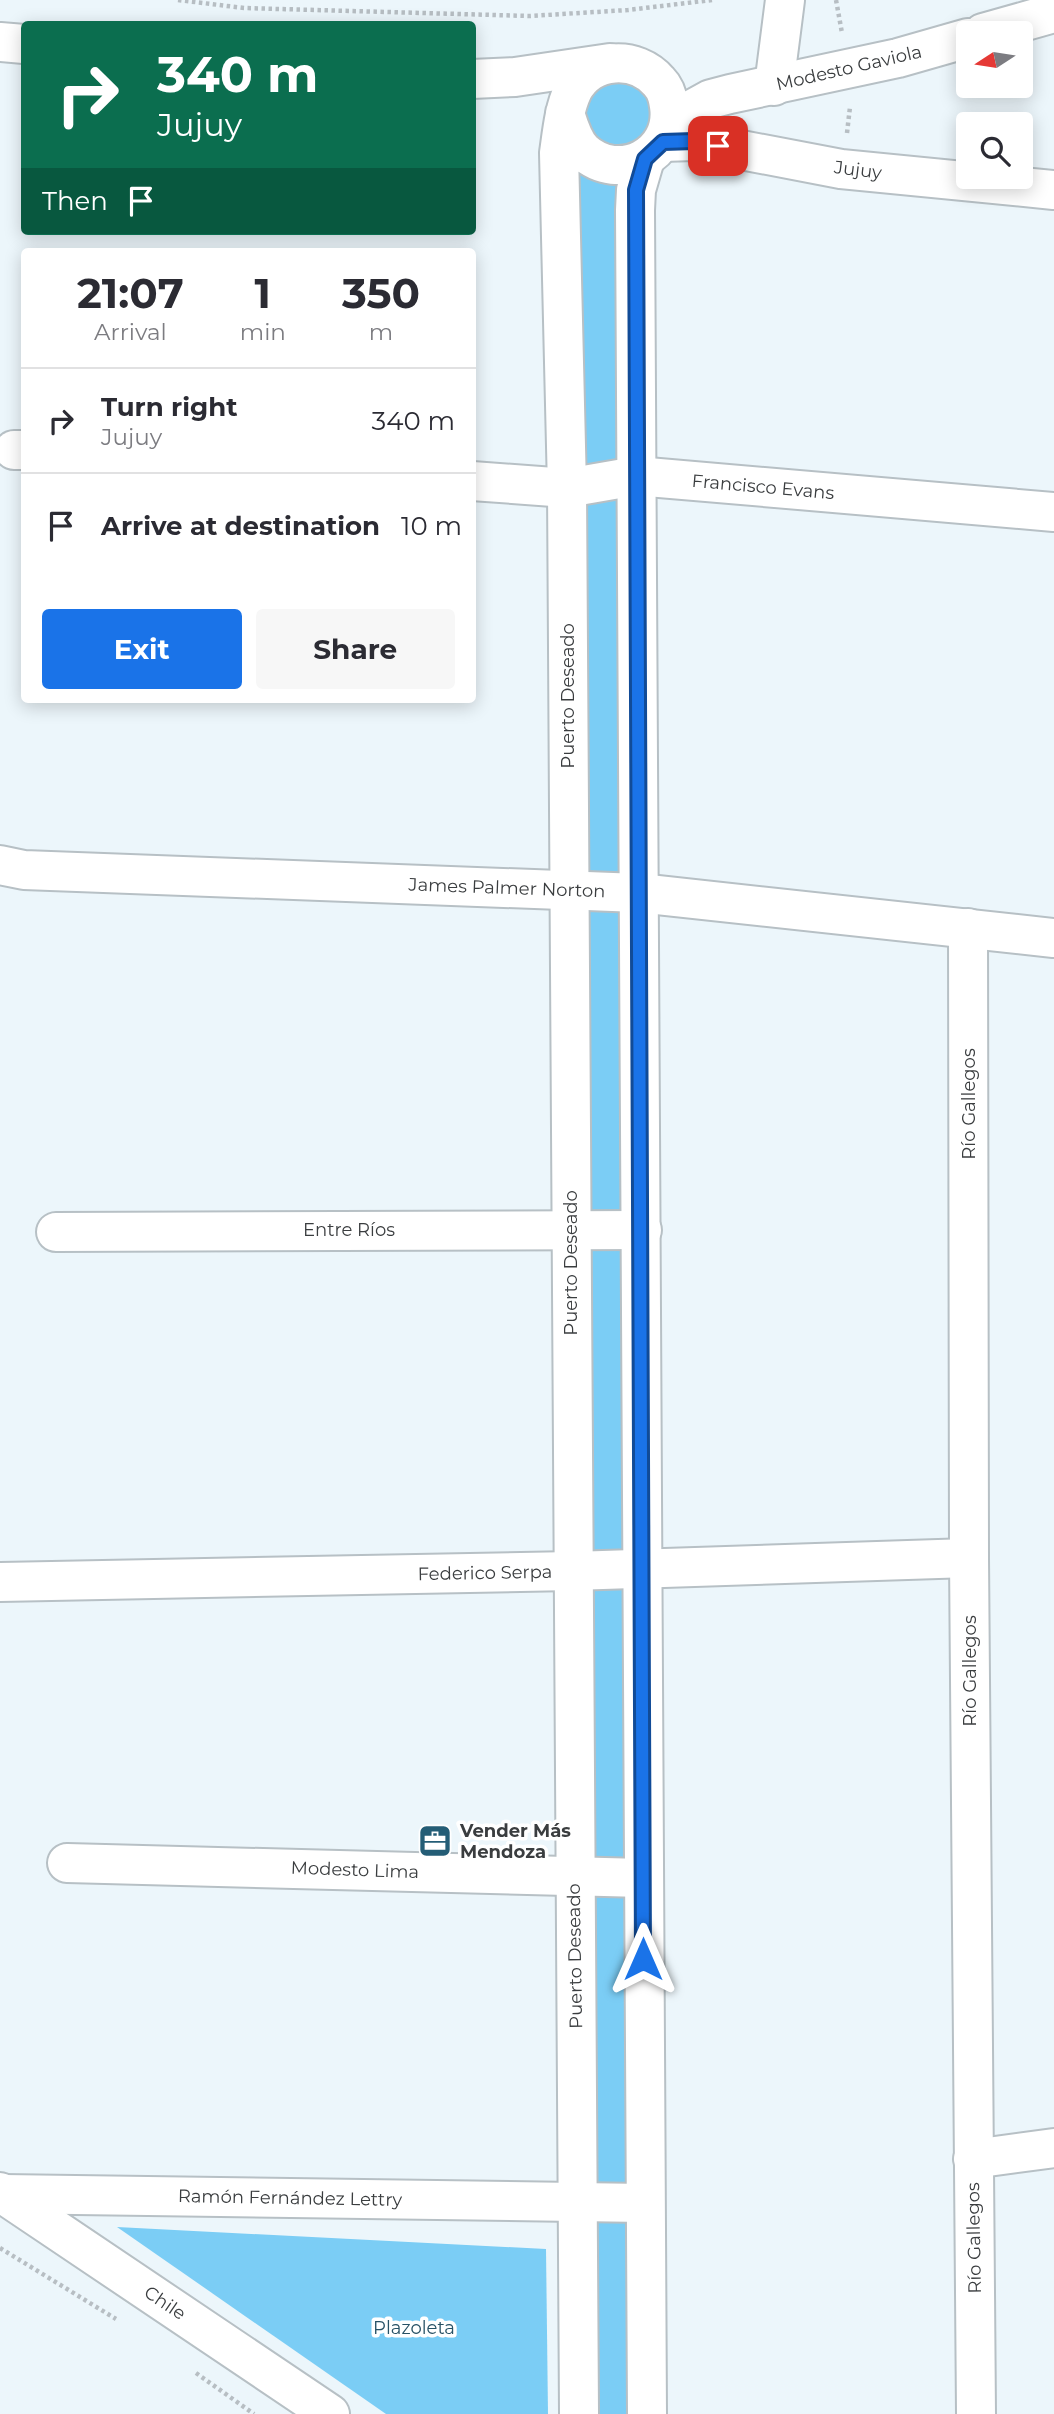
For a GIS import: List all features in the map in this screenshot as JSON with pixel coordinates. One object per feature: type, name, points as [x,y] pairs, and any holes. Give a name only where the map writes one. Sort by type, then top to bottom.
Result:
[{"type":"street","points":[[774,86],[785,0]]},
{"type":"street","points":[[1026,21],[1054,13]]},
{"type":"street","name":"Modesto Gaviola","points":[[660,127],[711,99],[730,93],[774,86],[898,58],[956,41]]},
{"type":"street","points":[[0,42],[21,44]]},
{"type":"street","points":[[476,80],[625,62],[640,66],[660,127],[636,190],[635,210],[647,2414]]},
{"type":"street","points":[[610,63],[586,74],[574,89],[566,110],[570,131],[582,150],[601,163],[624,166],[660,127]]},
{"type":"street","points":[[476,81],[523,90],[566,110]]},
{"type":"street","name":"Puerto Deseado","points":[[566,110],[559,153],[567,488],[579,2414]]},
{"type":"street","name":"Jujuy","points":[[660,127],[694,141],[841,169],[1054,190]]},
{"type":"street","name":"Francisco Evans","points":[[476,481],[567,488],[636,476],[1054,512]]},
{"type":"street","name":"James Palmer Norton","points":[[0,865],[24,870],[639,893],[1054,938]]},
{"type":"street","name":"Río Gallegos","points":[[968,928],[976,2414]]},
{"type":"street","name":"Entre Ríos","points":[[56,1232],[571,1228],[642,1230]]},
{"type":"street","name":"Federico Serpa","points":[[0,1582],[572,1571],[970,1558]]},
{"type":"street","name":"Modesto Lima","points":[[67,1863],[643,1878]]},
{"type":"street","points":[[973,2159],[1054,2148]]},
{"type":"street","name":"Ramón Fernández Lettry","points":[[1,2193],[645,2203]]},
{"type":"street","name":"Chile","points":[[1,2193],[331,2414]]},
{"type":"path","points":[[178,0],[244,8],[530,16],[628,10],[712,0]]},
{"type":"path","points":[[0,2249],[122,2322]]},
{"type":"path","points":[[188,2367],[254,2414]]},
{"type":"green space","points":[[586,74],[662,85],[645,159],[647,2414],[579,2414],[559,153]]},
{"type":"green space","name":"Plazoleta","points":[[117,2227],[546,2249],[548,2414],[386,2414]]},
{"type":"place","name":"Vender Más Mendoza","points":[[435,1841]]},
{"type":"route","points":[[643,1959],[642,1256],[635,210],[636,190],[645,159],[663,142],[694,141],[718,146]]}]
